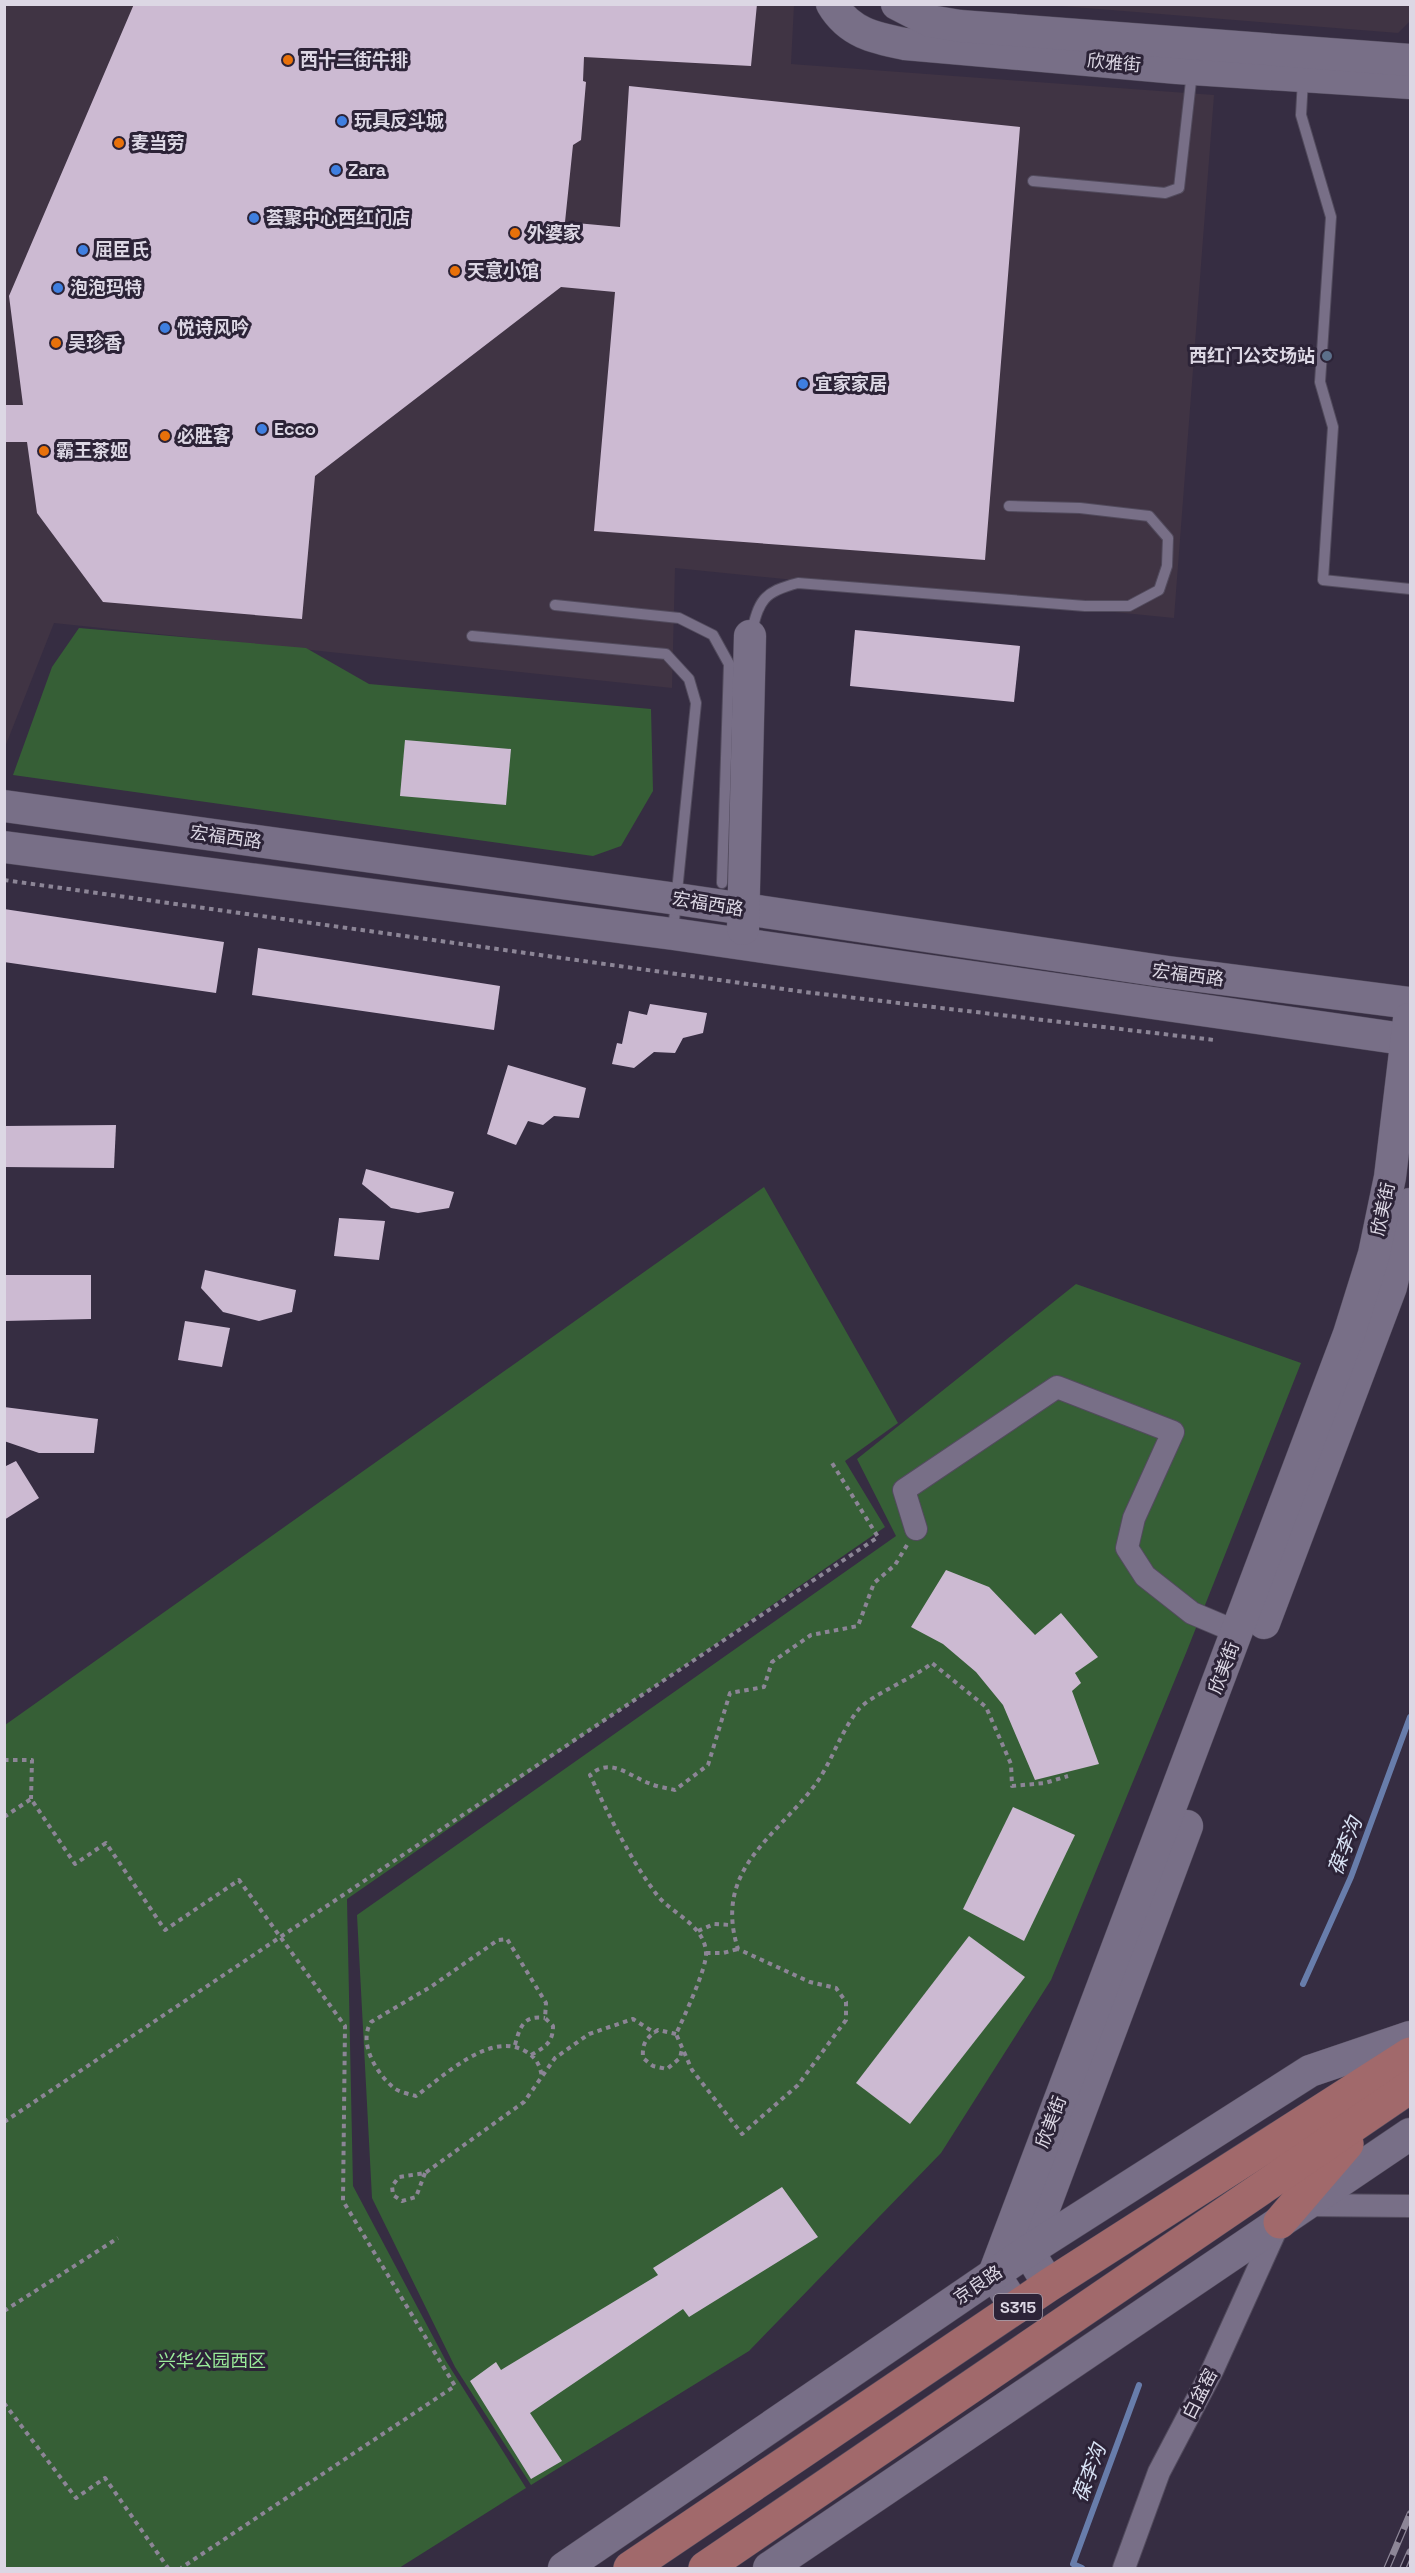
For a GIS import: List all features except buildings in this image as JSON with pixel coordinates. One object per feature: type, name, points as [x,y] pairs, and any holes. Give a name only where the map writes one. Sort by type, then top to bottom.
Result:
[{"type":"main road","name":"欣雅街","points":[[832,4],[853,29],[869,36],[905,44],[1192,68],[1410,83]]},
{"type":"main road","name":"欣雅街","points":[[897,4],[930,21],[960,26],[1410,60]]},
{"type":"main road","points":[[742,944],[750,636]]},
{"type":"main road","name":"宏福西路","points":[[4,806],[677,899],[1168,972],[1410,1003]]},
{"type":"main road","name":"宏福西路","points":[[4,847],[1409,1030]]},
{"type":"main road","name":"欣美街","points":[[994,2274],[1349,1334],[1374,1254],[1390,1177],[1409,1030]]},
{"type":"main road","name":"欣美街","points":[[1028,2251],[1392,1287],[1410,1204]]},
{"type":"main road","name":"京良路","points":[[564,2568],[1028,2251],[1310,2071],[1410,2037]]},
{"type":"main road","name":"S315","points":[[630,2568],[1049,2285],[1410,2054]]},
{"type":"main road","name":"S315","points":[[705,2568],[1410,2087]]},
{"type":"main road","points":[[1292,2213],[1378,2109]]},
{"type":"main road","points":[[769,2568],[1410,2134]]},
{"type":"main road","points":[[1028,2251],[1049,2285]]},
{"type":"main road","points":[[994,2274],[1016,2308]]},
{"type":"street","points":[[916,1529],[904,1490],[1057,1387],[1173,1432],[1134,1518],[1127,1548],[1145,1576],[1192,1613],[1237,1632]]},
{"type":"street","points":[[1292,2213],[1410,2206]]},
{"type":"street","name":"白盆窑","points":[[1124,2568],[1159,2472],[1292,2213]]},
{"type":"lane","points":[[1033,181],[1165,193],[1179,188],[1192,68]]},
{"type":"lane","points":[[1303,76],[1301,115],[1331,217],[1320,382],[1333,427],[1323,580],[1410,589]]},
{"type":"lane","points":[[750,636],[757,610],[773,589],[798,583],[1085,606],[1129,606],[1159,590],[1167,566],[1168,538],[1149,516],[1080,508],[1009,506]]},
{"type":"lane","points":[[555,605],[679,618],[713,635],[729,664],[722,883]]},
{"type":"lane","points":[[472,636],[666,654],[689,679],[696,703],[673,934]]},
{"type":"path","points":[[4,880],[805,992],[1216,1040]]},
{"type":"path","points":[[4,2122],[878,1537],[832,1463]]},
{"type":"path","points":[[706,1953],[723,1953],[738,1948],[810,1982],[836,1988],[846,2002],[846,2020],[798,2085],[742,2134],[692,2070],[676,2034],[693,1995],[706,1953],[698,1931],[658,1896],[610,1817],[590,1775],[597,1769],[621,1768],[651,1784],[675,1790],[708,1765],[730,1693],[764,1687],[772,1662],[811,1635],[858,1626],[874,1583],[896,1565],[916,1529]]},
{"type":"path","points":[[738,1948],[730,1924],[732,1903],[750,1857],[815,1784],[860,1708],[921,1673],[932,1663],[986,1707],[1011,1764],[1012,1786],[1045,1783],[1068,1776]]},
{"type":"path","points":[[4,1760],[32,1760],[31,1799],[75,1864],[106,1843],[165,1930],[239,1880],[282,1936],[345,2026],[343,2201],[455,2386],[181,2568]]},
{"type":"path","points":[[4,1817],[31,1799]]},
{"type":"path","points":[[698,1931],[714,1924],[730,1924]]},
{"type":"path","points":[[542,2077],[540,2066],[531,2055],[515,2045],[501,2045],[464,2060],[416,2096],[395,2089],[381,2072],[368,2052],[365,2031],[371,2022],[432,1986],[498,1940],[507,1939],[546,2003],[545,2018]]},
{"type":"path","points":[[515,2045],[519,2029],[526,2019],[534,2016],[545,2018],[553,2026],[553,2037],[547,2046],[531,2055]]},
{"type":"path","points":[[425,2173],[416,2197],[402,2201],[393,2195],[392,2186],[399,2177],[425,2173],[524,2102],[555,2058],[589,2034],[633,2019],[655,2033]]},
{"type":"path","points":[[676,2034],[658,2030],[642,2046],[643,2058],[653,2066],[667,2069],[680,2058],[682,2048]]},
{"type":"path","points":[[4,2311],[118,2238]]},
{"type":"path","points":[[4,2403],[76,2498],[105,2478],[168,2568]]},
{"type":"shaded area","points":[[1410,4],[1410,21],[1398,33],[1049,5]]},
{"type":"shaded area","points":[[5,5],[794,5],[791,64],[1214,95],[1174,618],[675,568],[672,688],[54,623],[5,747]]},
{"type":"green space","points":[[79,628],[306,648],[369,684],[651,709],[653,791],[621,846],[593,856],[13,775],[52,667]]},
{"type":"green space","name":"兴华公园西区","points":[[764,1187],[898,1423],[845,1461],[885,1527],[347,1899],[353,2186],[446,2361],[526,2488],[399,2568],[5,2568],[5,1725]]},
{"type":"green space","points":[[1076,1284],[1301,1363],[1186,1653],[1051,1980],[941,2153],[749,2351],[531,2485],[455,2367],[372,2198],[357,1915],[896,1536],[857,1459]]},
{"type":"waterway","name":"葆李沟","points":[[1303,1984],[1351,1877],[1410,1717]]},
{"type":"waterway","name":"葆李沟","points":[[1082,2568],[1073,2564],[1139,2385]]},
{"type":"railway","points":[[1387,2568],[1410,2514]]},
{"type":"railway","points":[[1403,2568],[1410,2552]]},
{"type":"place","name":"西十二街牛排","points":[[288,60]]},
{"type":"place","name":"玩具反斗城","points":[[342,121]]},
{"type":"place","name":"麦当劳","points":[[119,143]]},
{"type":"place","name":"Zara","points":[[336,170]]},
{"type":"place","name":"荟聚中心西红门店","points":[[254,218]]},
{"type":"place","name":"外婆家","points":[[515,233]]},
{"type":"place","name":"屈臣氏","points":[[83,250]]},
{"type":"place","name":"天意小馆","points":[[455,271]]},
{"type":"place","name":"泡泡玛特","points":[[58,288]]},
{"type":"place","name":"悦诗风吟","points":[[165,328]]},
{"type":"place","name":"吴珍香","points":[[56,343]]},
{"type":"place","name":"西红门公交场站","points":[[1327,356]]},
{"type":"place","name":"宜家家居","points":[[803,384]]},
{"type":"place","name":"Ecco","points":[[262,429]]},
{"type":"place","name":"必胜客","points":[[165,436]]},
{"type":"place","name":"霸王茶姬","points":[[44,451]]}]
